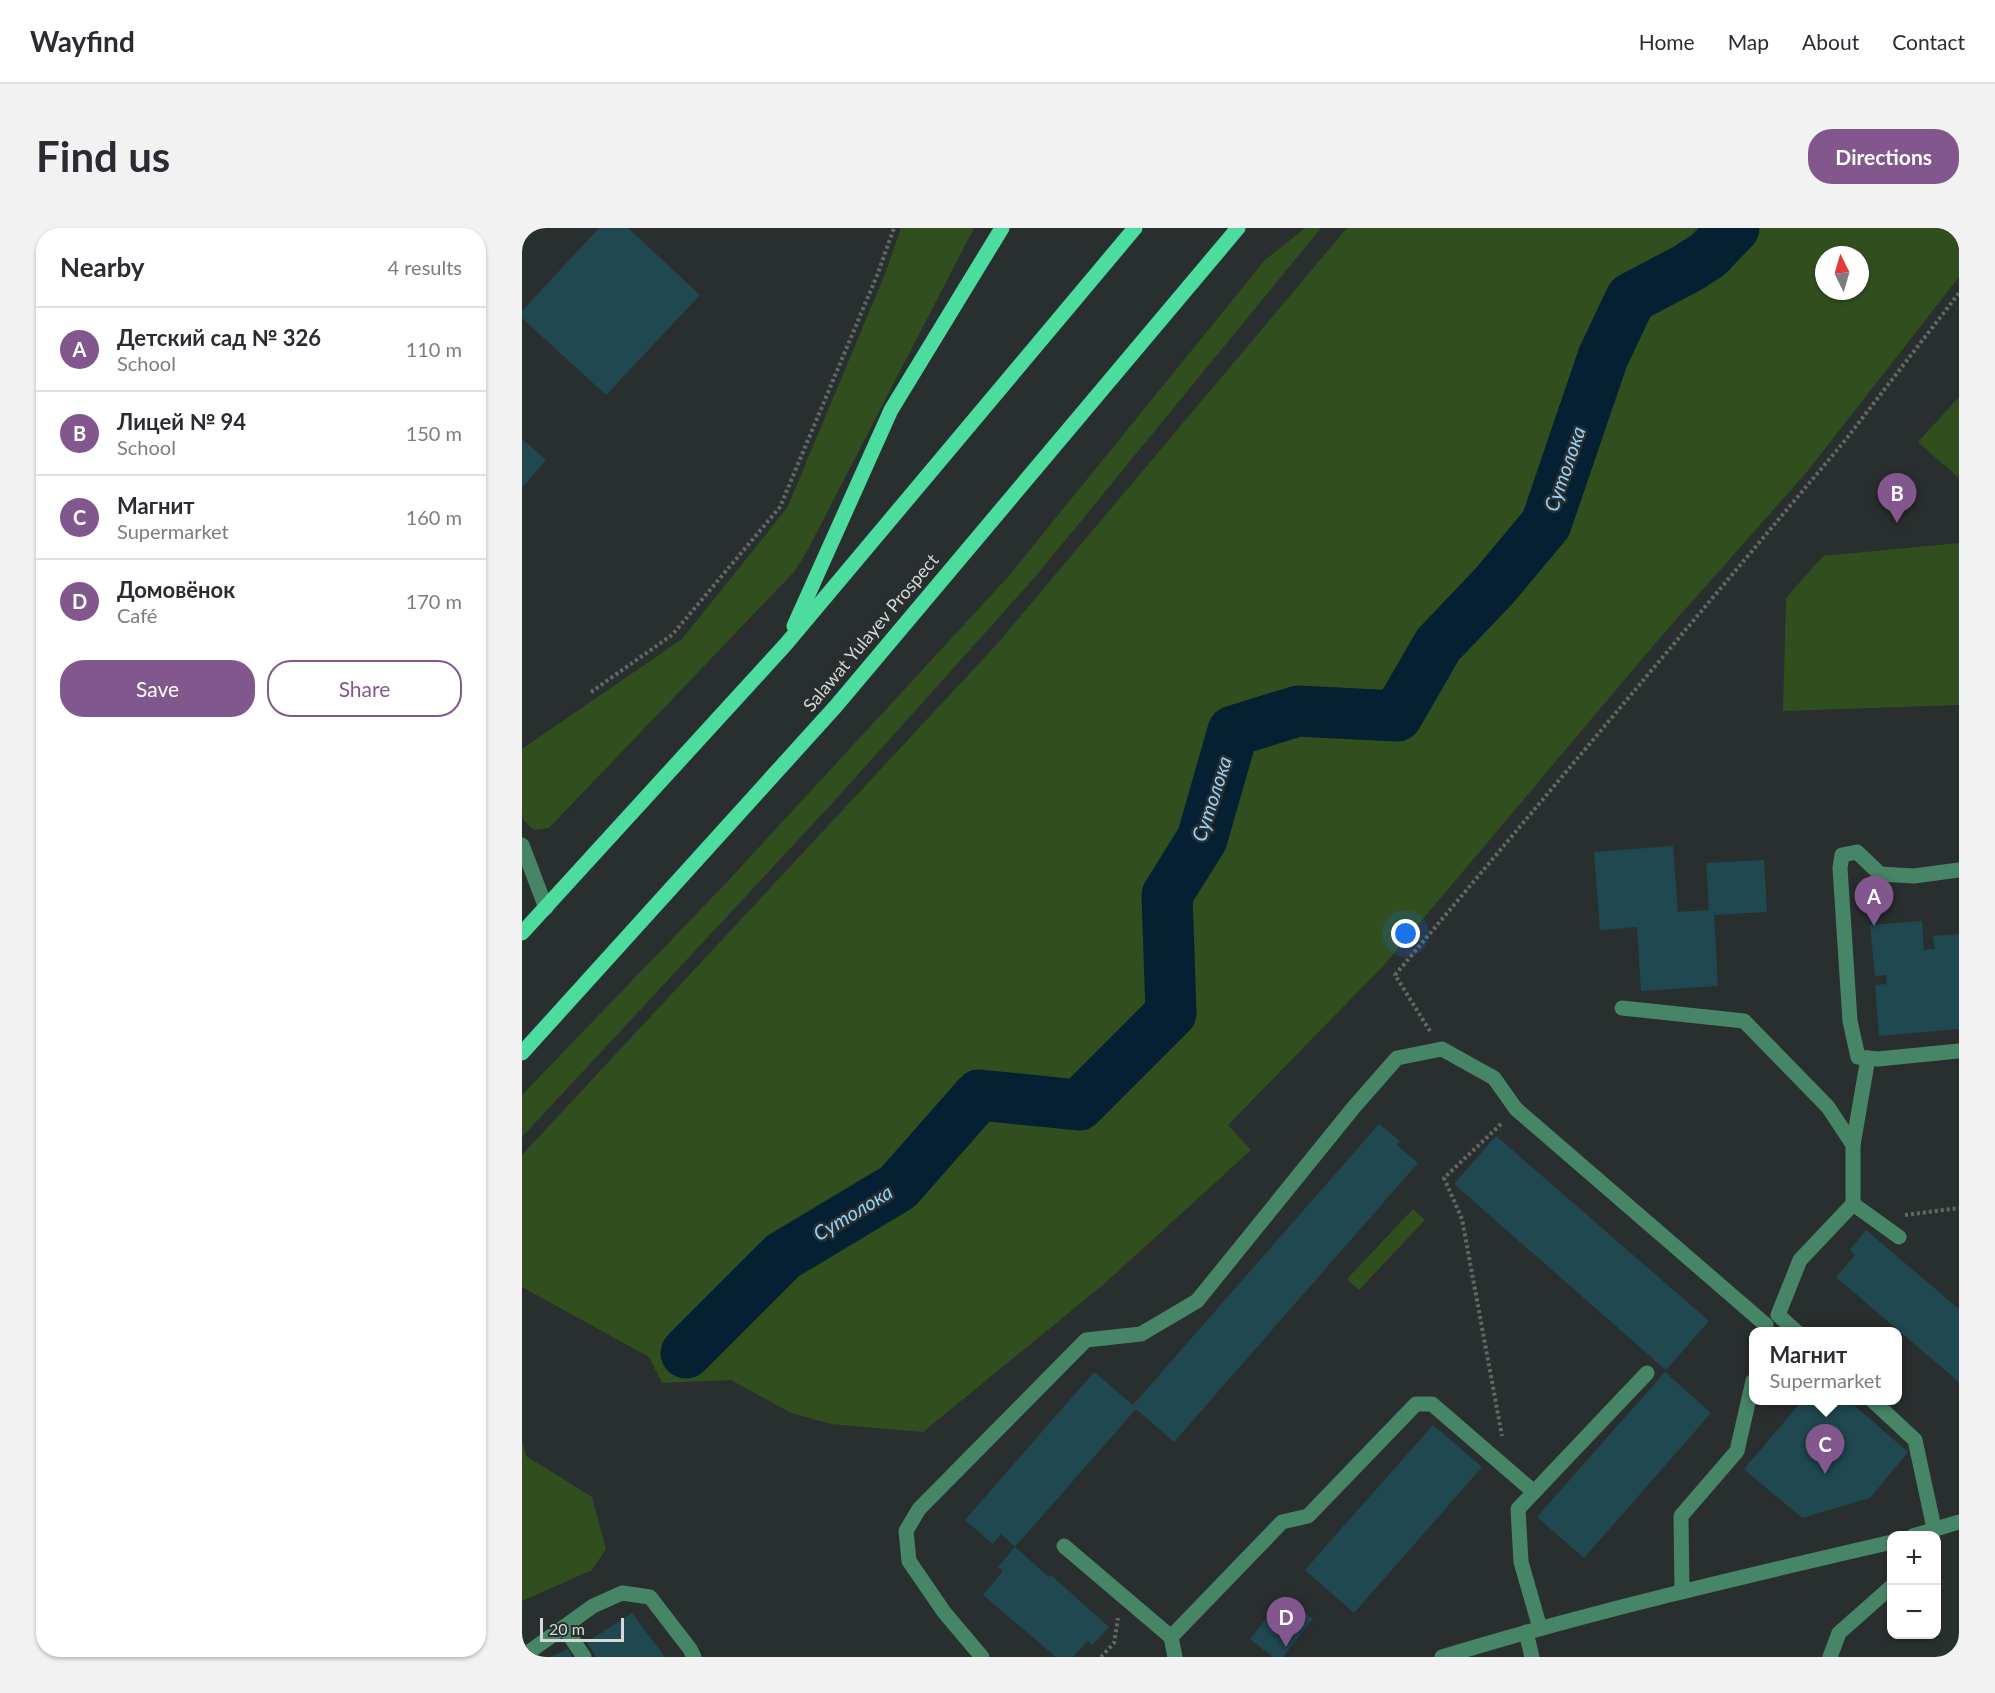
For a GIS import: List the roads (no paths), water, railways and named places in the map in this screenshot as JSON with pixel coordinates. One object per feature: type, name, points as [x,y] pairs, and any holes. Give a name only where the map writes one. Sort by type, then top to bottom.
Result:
[{"type":"main road","points":[[786,644],[891,410],[1002,228]]},
{"type":"main road","points":[[522,933],[786,644],[1135,228]]},
{"type":"main road","name":"Salawat Yulayev Prospect","points":[[522,1053],[836,706],[1238,228]]},
{"type":"street","points":[[522,845],[546,908]]},
{"type":"street","points":[[1959,870],[1914,876],[1880,874],[1857,852],[1842,855],[1840,868],[1850,1021],[1858,1057],[1878,1059],[1959,1051]]},
{"type":"street","points":[[1622,1008],[1744,1022],[1827,1107],[1852,1145]]},
{"type":"street","points":[[982,1657],[944,1612],[909,1561],[906,1532],[919,1509],[1086,1340],[1141,1335],[1197,1300],[1396,1058],[1442,1049],[1494,1077],[1516,1109],[1764,1327]]},
{"type":"street","points":[[1766,1327],[1778,1315],[1800,1260],[1853,1204],[1852,1145],[1868,1058]]},
{"type":"street","points":[[1853,1204],[1899,1237]]},
{"type":"street","points":[[1778,1315],[1791,1327]]},
{"type":"street","points":[[1532,1657],[1533,1630],[1521,1562],[1518,1509],[1647,1372]]},
{"type":"street","points":[[1682,1591],[1681,1516],[1737,1451],[1749,1398]]},
{"type":"street","points":[[1171,1637],[1282,1522],[1308,1515],[1416,1404],[1432,1404],[1534,1492]]},
{"type":"street","points":[[1876,1405],[1915,1440],[1934,1528]]},
{"type":"street","points":[[1926,1531],[1959,1522]]},
{"type":"street","points":[[1442,1657],[1533,1630],[1682,1591],[1887,1543]]},
{"type":"street","points":[[1064,1546],[1171,1637],[1175,1657]]},
{"type":"street","points":[[1830,1657],[1839,1633],[1887,1590]]},
{"type":"street","points":[[522,1657],[592,1606],[622,1593],[650,1597],[694,1657]]},
{"type":"street","points":[[564,1627],[584,1657]]},
{"type":"waterway","name":"Сутолока","points":[[686,1353],[783,1256],[898,1187],[979,1095],[1079,1105],[1171,1013],[1167,895],[1202,839],[1233,731],[1298,711],[1397,716],[1438,645],[1495,585],[1546,524],[1603,357],[1631,298],[1708,255],[1734,228]]},
{"type":"place","name":"Лицей № 94","points":[[1897,523]]},
{"type":"place","name":"Детский сад № 326","points":[[1874,926]]},
{"type":"place","name":"Магнит","points":[[1825,1474]]},
{"type":"place","name":"Домовёнок","points":[[1286,1647]]}]
